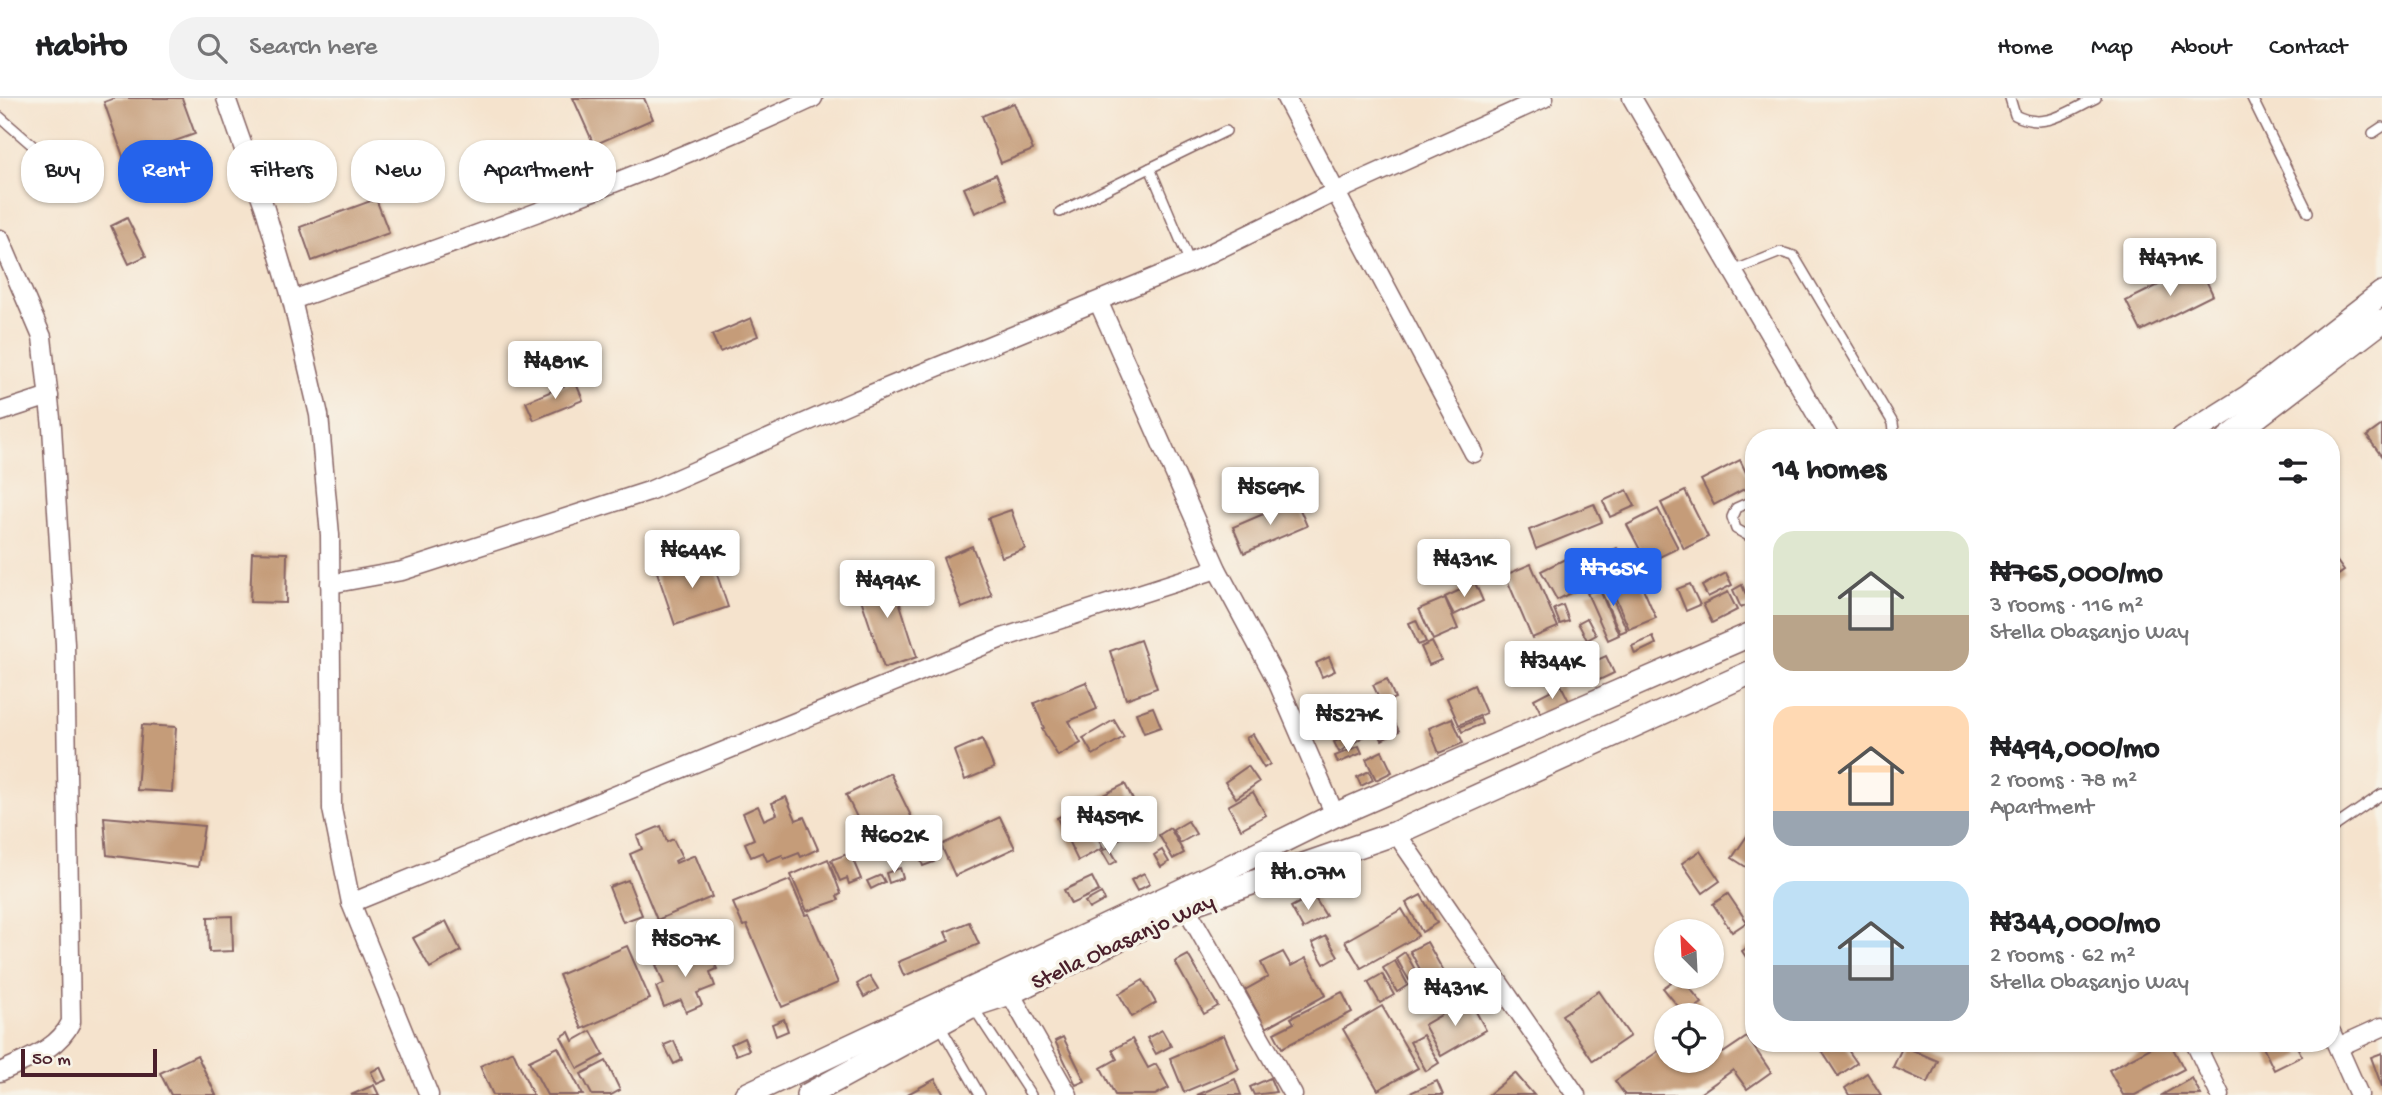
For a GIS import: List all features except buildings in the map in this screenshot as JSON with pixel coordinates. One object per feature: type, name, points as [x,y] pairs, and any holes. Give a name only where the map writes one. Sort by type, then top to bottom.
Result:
[{"type":"street","points":[[226,98],[265,209],[292,300],[319,415],[330,535],[332,810],[351,903],[429,1095]]},
{"type":"street","points":[[292,300],[502,226],[741,132],[813,98]]},
{"type":"street","points":[[1286,98],[1333,193],[1474,453]]},
{"type":"street","points":[[331,584],[402,571],[649,491],[857,400],[1190,264],[1333,193],[1544,98]]},
{"type":"street","points":[[1632,98],[1825,429]]},
{"type":"street","points":[[0,239],[42,338],[48,396],[65,644],[71,1022],[64,1037],[51,1047],[0,1072]]},
{"type":"street","points":[[2197,429],[2248,397],[2382,293]]},
{"type":"street","points":[[1100,303],[1217,569],[1277,681],[1335,815]]},
{"type":"street","points":[[2241,429],[2382,321]]},
{"type":"street","points":[[0,412],[48,396]]},
{"type":"street","points":[[351,903],[1002,638],[1217,569]]},
{"type":"street","points":[[746,1095],[954,1010],[1181,891],[1335,815],[1745,637]]},
{"type":"street","name":"Stella Obasanjo Way","points":[[819,1093],[954,1010],[1010,992],[1185,906],[1396,833],[1745,675]]},
{"type":"street","points":[[1396,833],[1576,1095]]},
{"type":"street","points":[[1185,906],[1293,1095]]},
{"type":"street","points":[[1010,992],[1068,1095]]},
{"type":"street","points":[[2340,1038],[2382,1027]]},
{"type":"street","points":[[2199,1052],[2220,1095]]},
{"type":"street","points":[[2339,1052],[2359,1095]]},
{"type":"lane","points":[[2010,98],[2015,115],[2029,122],[2042,123],[2096,98]]},
{"type":"lane","points":[[2252,98],[2308,212]]},
{"type":"lane","points":[[0,117],[26,140]]},
{"type":"lane","points":[[1060,212],[1226,131]]},
{"type":"lane","points":[[1150,168],[1190,264]]},
{"type":"lane","points":[[1733,271],[1781,252],[1794,256],[1893,423],[1894,429]]},
{"type":"lane","points":[[1745,504],[1735,508],[1732,523],[1745,536]]},
{"type":"lane","points":[[2340,823],[2382,794]]},
{"type":"lane","points":[[954,1010],[981,1095]]},
{"type":"lane","points":[[954,1010],[1031,1095]]}]
